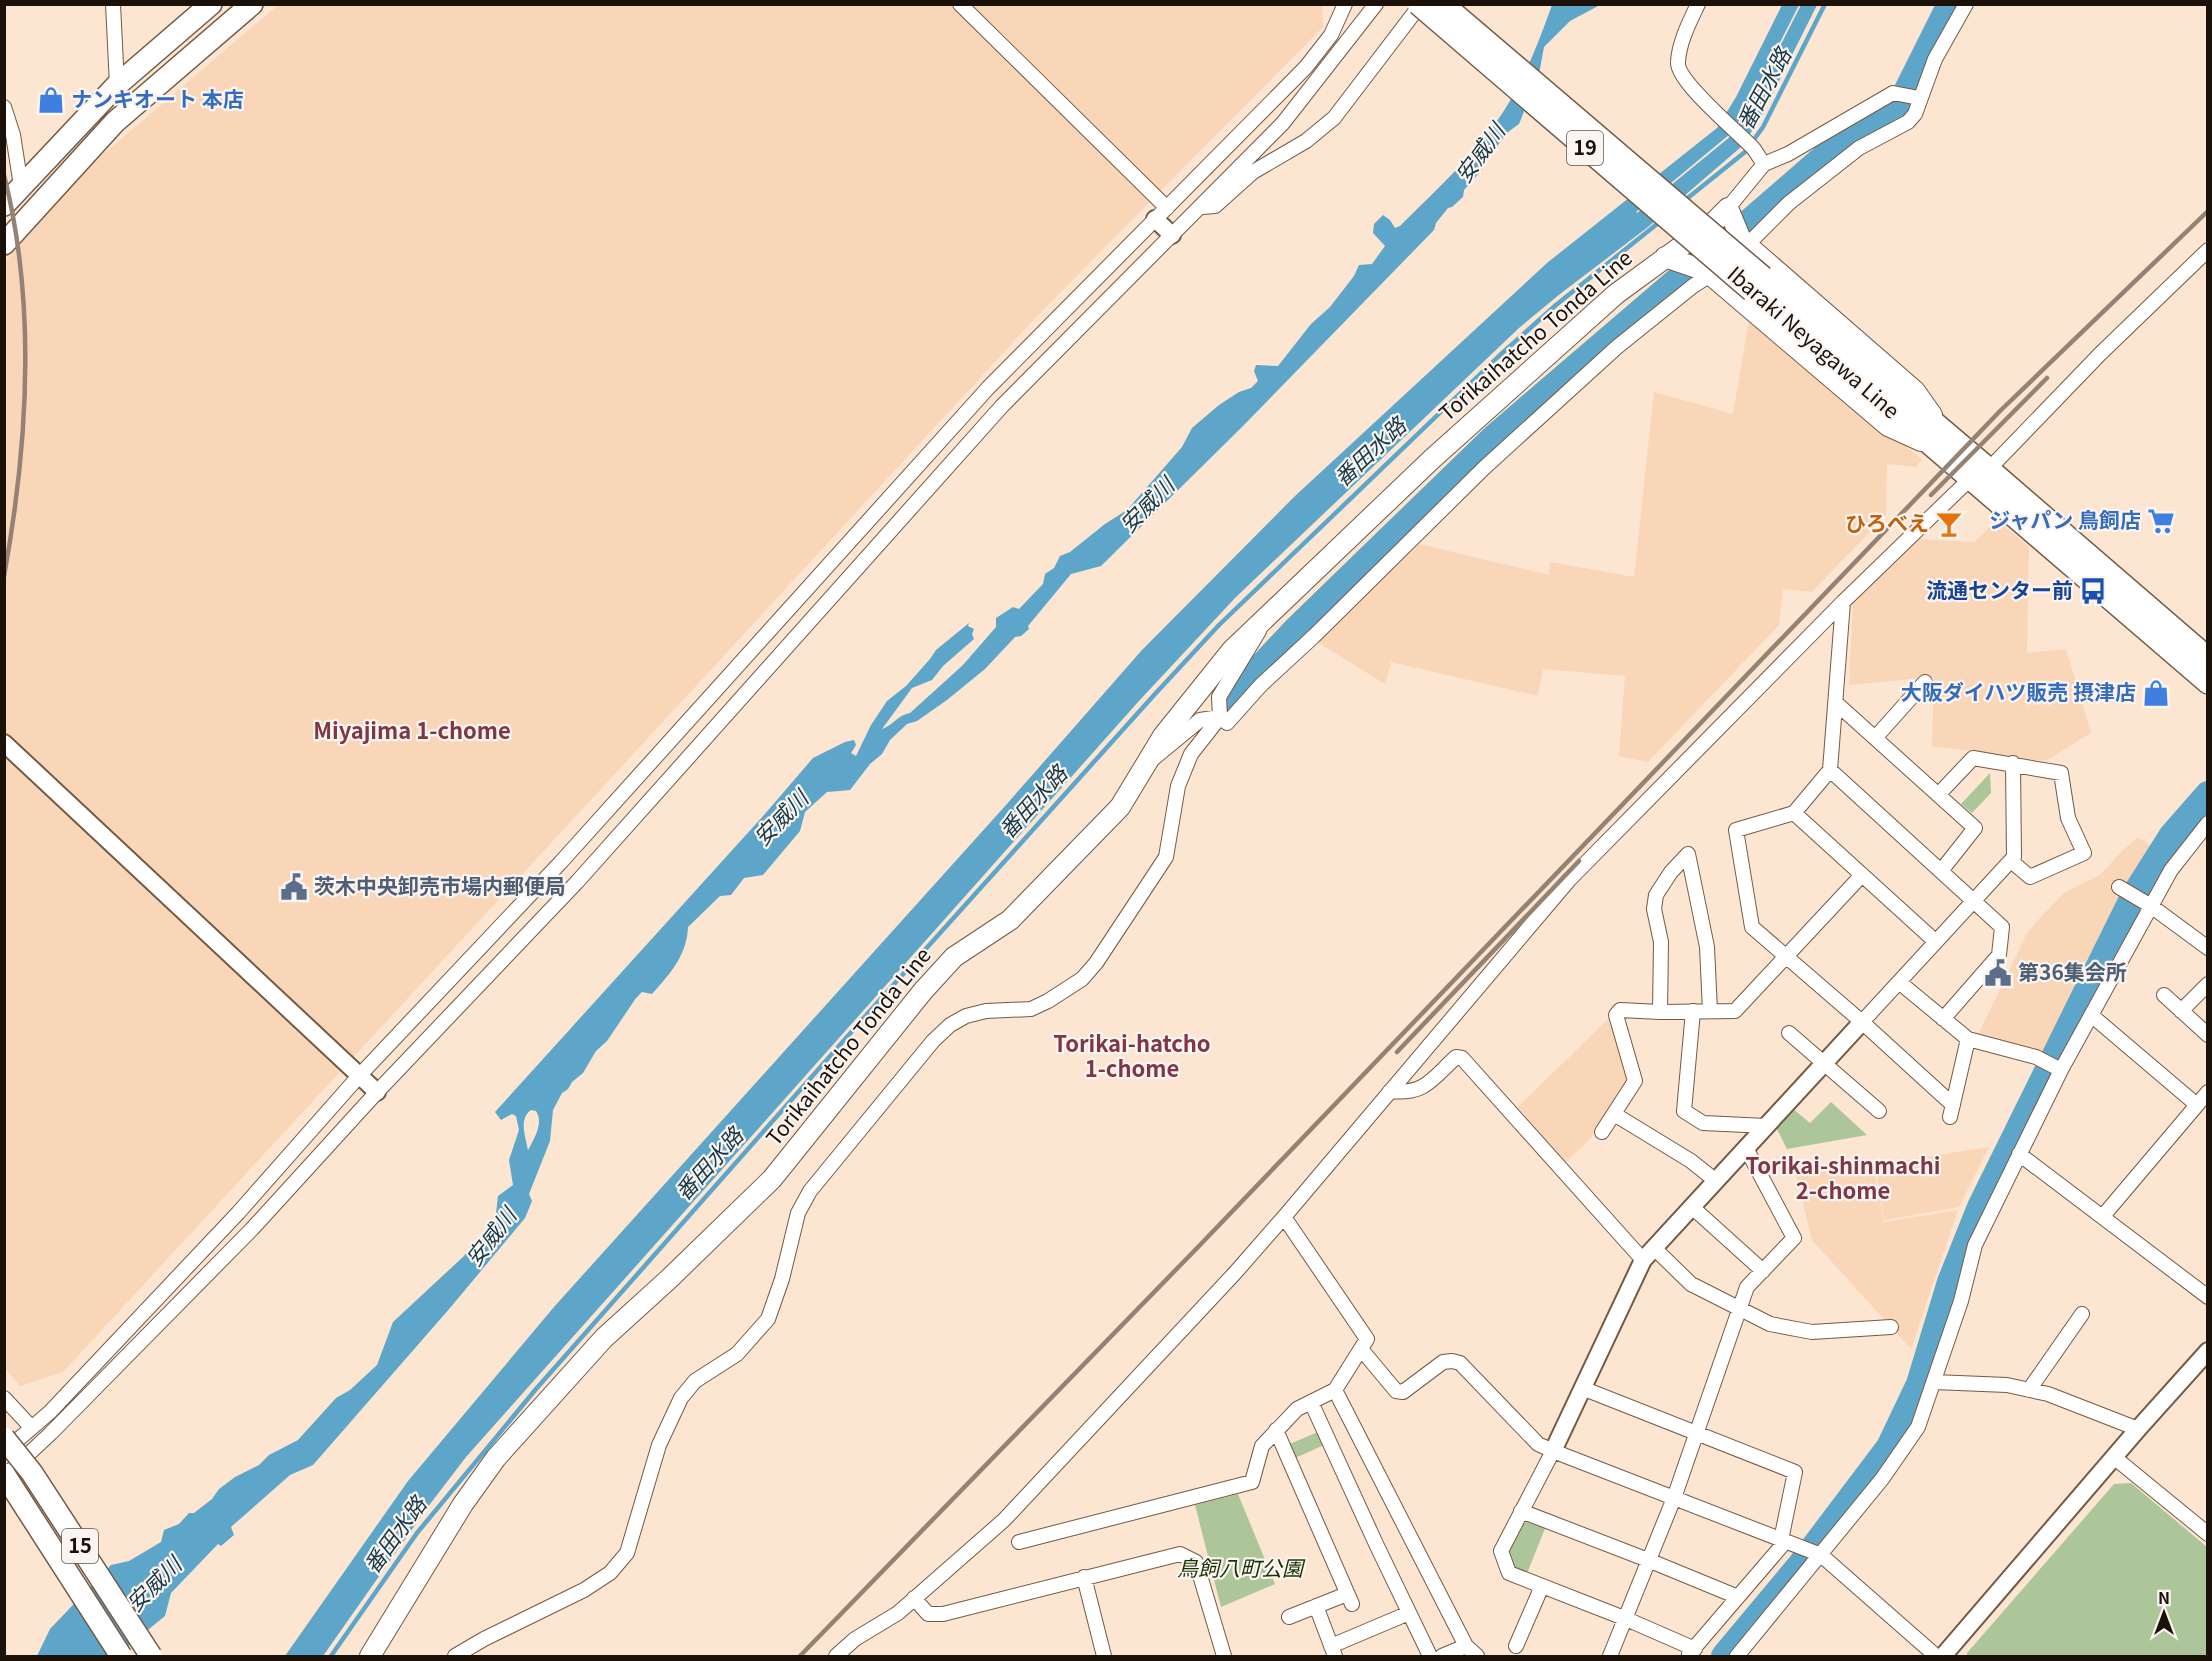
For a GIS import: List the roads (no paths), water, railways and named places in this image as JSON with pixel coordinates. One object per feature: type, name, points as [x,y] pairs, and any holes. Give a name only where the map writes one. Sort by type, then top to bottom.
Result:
[{"type":"main road","points":[[4,205],[117,85],[211,4]]},
{"type":"main road","points":[[4,244],[115,122],[252,4]]},
{"type":"main road","name":"Ibaraki Neyagawa Line","points":[[1420,4],[1755,281]]},
{"type":"main road","name":"Ibaraki Neyagawa Line","points":[[1443,4],[1755,281],[1940,440],[2208,658]]},
{"type":"main road","points":[[1730,211],[1743,241],[1755,281],[1888,426],[1940,440]]},
{"type":"main road","name":"Torikaihatcho Tonda Line","points":[[370,1656],[463,1504],[496,1458],[604,1338],[772,1179],[954,957],[1010,920],[1120,807],[1162,736],[1232,650],[1432,459],[1616,294],[1669,259],[1730,211]]},
{"type":"main road","points":[[1669,259],[1709,273],[1755,281]]},
{"type":"main road","name":"Ibaraki Neyagawa Line","points":[[1980,473],[2208,683]]},
{"type":"main road","name":"15","points":[[4,1438],[32,1473],[151,1656]]},
{"type":"main road","name":"15","points":[[4,1476],[121,1656]]},
{"type":"street","points":[[113,4],[117,85]]},
{"type":"street","points":[[960,4],[1161,213],[1172,235]]},
{"type":"street","points":[[4,1451],[50,1412],[238,1214],[359,1076],[561,862],[988,388],[1306,67],[1331,35],[1345,4]]},
{"type":"street","points":[[4,1476],[51,1433],[252,1229],[377,1092],[577,882],[1002,406],[1283,123],[1376,4]]},
{"type":"street","points":[[1202,207],[1215,206],[1253,172],[1306,141],[1334,118],[1420,4]]},
{"type":"street","points":[[1698,4],[1684,36],[1678,68],[1689,84],[1754,150],[1764,164]]},
{"type":"street","points":[[1144,767],[1200,720],[1220,717],[1227,723],[1261,685],[1314,636],[1484,468],[1609,355],[1709,273],[1743,241],[1859,148],[1908,122],[1915,114],[1935,59],[1966,4]]},
{"type":"street","points":[[1730,211],[1764,164],[1788,154],[1893,93],[1919,98]]},
{"type":"street","points":[[4,107],[13,135],[21,186]]},
{"type":"street","points":[[836,1656],[855,1639],[898,1613],[1004,1520],[1234,1274],[1569,880],[1843,602],[1980,473],[2208,250]]},
{"type":"street","points":[[1843,602],[1830,770],[1794,813],[1736,830],[1752,927],[1862,1022],[1951,1111],[1968,1039]]},
{"type":"street","points":[[455,1656],[484,1639],[584,1590],[610,1573],[627,1553],[659,1445],[681,1398],[694,1381],[737,1354],[768,1319],[783,1279],[798,1213],[810,1191],[933,1041],[950,1025],[966,1016],[986,1011],[1031,1010],[1082,979],[1096,963],[1166,857],[1178,786],[1191,754],[1220,717],[1219,697],[1268,617]]},
{"type":"street","points":[[1875,738],[1925,682]]},
{"type":"street","points":[[1836,703],[1976,828],[1941,871]]},
{"type":"street","points":[[4,743],[377,1092]]},
{"type":"street","points":[[1938,795],[1973,758],[2061,773],[2068,818],[2084,853],[2030,877],[2011,861]]},
{"type":"street","points":[[1582,1388],[1795,1472],[1783,1541],[1691,1652],[1624,1618],[1509,1573],[1501,1551],[1552,1451],[1582,1388],[1649,1254],[2014,857],[2013,763]]},
{"type":"street","points":[[1830,770],[2002,927],[1999,955],[1943,1019]]},
{"type":"street","points":[[1794,813],[1936,942]]},
{"type":"street","points":[[1737,1656],[1882,1479],[1918,1426],[1961,1301],[1975,1245],[2061,1070],[2091,1015],[2135,896],[2171,870],[2208,823]]},
{"type":"street","points":[[1660,1012],[1661,942],[1654,909],[1656,895],[1671,872],[1688,854],[1707,947],[1710,1011]]},
{"type":"street","points":[[1602,1132],[1635,1080],[1616,1015],[1620,1010],[1735,1011],[1862,875]]},
{"type":"street","points":[[2135,896],[2208,948]]},
{"type":"street","points":[[1899,982],[1968,1039],[2036,1056],[2061,1070]]},
{"type":"street","points":[[2181,1011],[2208,984]]},
{"type":"street","points":[[2164,995],[2208,1035]]},
{"type":"street","points":[[1693,1011],[1684,1111],[1703,1123],[1767,1126]]},
{"type":"street","points":[[2091,1015],[2197,1105]]},
{"type":"street","points":[[1789,1033],[1879,1111]]},
{"type":"street","points":[[1390,1091],[1407,1093],[1422,1089],[1456,1058],[1462,1058],[1649,1254],[1691,1284],[1770,1324],[1812,1332],[1891,1328]]},
{"type":"street","points":[[2103,1216],[2208,1092]]},
{"type":"street","points":[[1614,1114],[1691,1161],[1716,1181]]},
{"type":"street","points":[[1610,1656],[1674,1498],[1747,1287],[1794,1238],[1746,1148]]},
{"type":"street","points":[[2019,1154],[2208,1297]]},
{"type":"street","points":[[1692,1207],[1763,1271]]},
{"type":"street","points":[[1019,1542],[1252,1482],[1262,1446],[1276,1430],[1297,1409],[1335,1390],[1367,1340],[1284,1217]]},
{"type":"street","points":[[2029,1390],[2082,1314]]},
{"type":"street","points":[[1361,1349],[1396,1391],[1403,1392],[1443,1362],[1452,1361],[1460,1364],[1538,1444],[1821,1555],[1936,1656]]},
{"type":"street","points":[[1943,1656],[2138,1429],[2208,1352]]},
{"type":"street","points":[[1934,1382],[2007,1385],[2048,1394],[2138,1429]]},
{"type":"street","points":[[1335,1390],[1466,1646],[1477,1656]]},
{"type":"street","points":[[4,1398],[31,1427]]},
{"type":"street","points":[[1311,1402],[1430,1656]]},
{"type":"street","points":[[1276,1430],[1350,1599],[1316,1606],[1289,1617]]},
{"type":"street","points":[[2115,1458],[2208,1533]]},
{"type":"street","points":[[1521,1511],[1738,1597]]},
{"type":"street","points":[[914,1598],[928,1614],[943,1614],[1180,1554],[1196,1562],[1224,1656]]},
{"type":"street","points":[[1084,1577],[1104,1656]]},
{"type":"street","points":[[1516,1646],[1542,1586]]},
{"type":"street","points":[[1316,1606],[1333,1651],[1409,1612]]},
{"type":"street","points":[[1442,1656],[1466,1646]]},
{"type":"water","name":"安威川","points":[[1552,5],[1600,5],[1570,21],[1544,47],[1539,74],[1519,124],[1508,132],[1484,163],[1481,171],[1464,190],[1463,197],[1448,208],[1436,223],[1434,230],[1243,426],[1101,566],[1071,574],[1028,626],[1029,629],[1021,636],[1015,637],[985,669],[947,700],[917,721],[907,724],[890,740],[882,754],[870,764],[850,790],[827,792],[805,812],[800,831],[763,875],[744,878],[731,895],[720,896],[688,927],[681,955],[671,971],[652,994],[642,992],[636,998],[607,1041],[596,1051],[583,1073],[562,1093],[553,1110],[550,1141],[529,1194],[532,1201],[525,1218],[313,1465],[290,1475],[231,1527],[234,1535],[221,1546],[218,1544],[171,1593],[165,1616],[116,1656],[37,1656],[50,1629],[111,1565],[129,1561],[161,1542],[164,1530],[179,1524],[189,1513],[194,1513],[235,1477],[259,1465],[269,1455],[298,1440],[336,1398],[350,1390],[377,1365],[393,1322],[464,1256],[473,1243],[487,1233],[495,1222],[498,1196],[513,1185],[509,1160],[519,1130],[516,1116],[512,1114],[501,1120],[495,1112],[813,758],[854,740],[856,745],[851,753],[856,756],[871,725],[887,701],[906,686],[936,650],[969,623],[968,626],[974,629],[972,634],[974,639],[943,666],[932,680],[912,688],[882,729],[901,716],[910,713],[963,665],[996,627],[996,618],[1013,607],[1019,609],[1043,584],[1045,574],[1054,568],[1060,556],[1070,552],[1127,510],[1182,447],[1192,428],[1219,405],[1239,392],[1251,388],[1258,381],[1254,371],[1256,365],[1278,366],[1311,324],[1330,307],[1354,276],[1359,265],[1372,264],[1385,246],[1373,233],[1374,224],[1383,215],[1395,228],[1400,226],[1482,141],[1505,109],[1519,84],[1532,58]],"holes":[[[531,1110],[536,1111],[539,1126],[528,1150],[524,1129],[525,1118]]]},
{"type":"water","name":"番田水路","points":[[1782,5],[1799,5],[1744,113],[1730,134],[1636,212],[1731,136],[1746,113],[1801,5],[1817,5],[1760,119],[1741,147],[1648,227],[1519,328],[1235,598],[1138,702],[466,1457],[427,1508],[323,1656],[285,1656],[408,1481],[554,1307],[1006,805],[1142,650],[1295,496],[1547,263],[1717,128],[1736,97]]},
{"type":"waterway","name":"番田水路","points":[[1684,201],[1745,152],[1763,127],[1825,4]]},
{"type":"waterway","points":[[1227,703],[1295,630],[1493,438],[1826,155],[1881,120],[1901,102],[1950,4]]},
{"type":"waterway","name":"番田水路","points":[[331,1656],[417,1533],[536,1389],[869,1012],[1155,694],[1219,625],[1499,356],[1556,305],[1662,220]]},
{"type":"waterway","points":[[1724,1656],[1800,1565],[1889,1447],[1919,1384],[1950,1282],[1980,1207],[2134,895],[2172,835],[2208,794]]},
{"type":"railway","points":[[4,175],[14,224],[25,324],[23,426],[19,476],[4,576]]},
{"type":"railway","points":[[800,1656],[1199,1246],[2000,411],[2208,211]]},
{"type":"railway","points":[[1931,495],[2047,378]]},
{"type":"railway","points":[[1397,1052],[1579,861]]},
{"type":"place","name":"ナンキオート 本店","points":[[51,100]]},
{"type":"place","name":"ジャパン 鳥飼店","points":[[2161,521]]},
{"type":"place","name":"ひろべえ","points":[[1949,524]]},
{"type":"place","name":"流通センター前","points":[[2093,591]]},
{"type":"place","name":"大阪ダイハツ販売 摂津店","points":[[2156,693]]},
{"type":"place","name":"茨木中央卸売市場内郵便局","points":[[294,887]]},
{"type":"place","name":"第36集会所","points":[[1998,973]]},
{"type":"district","name":"Miyajima 1-chome","points":[[412,731]]},
{"type":"district","name":"Torikai-hatcho 1-chome","points":[[1132,1056]]},
{"type":"district","name":"Torikai-shinmachi 2-chome","points":[[1843,1178]]},
{"type":"park label","name":"鳥飼八町公園","points":[[1240,1569]]}]
